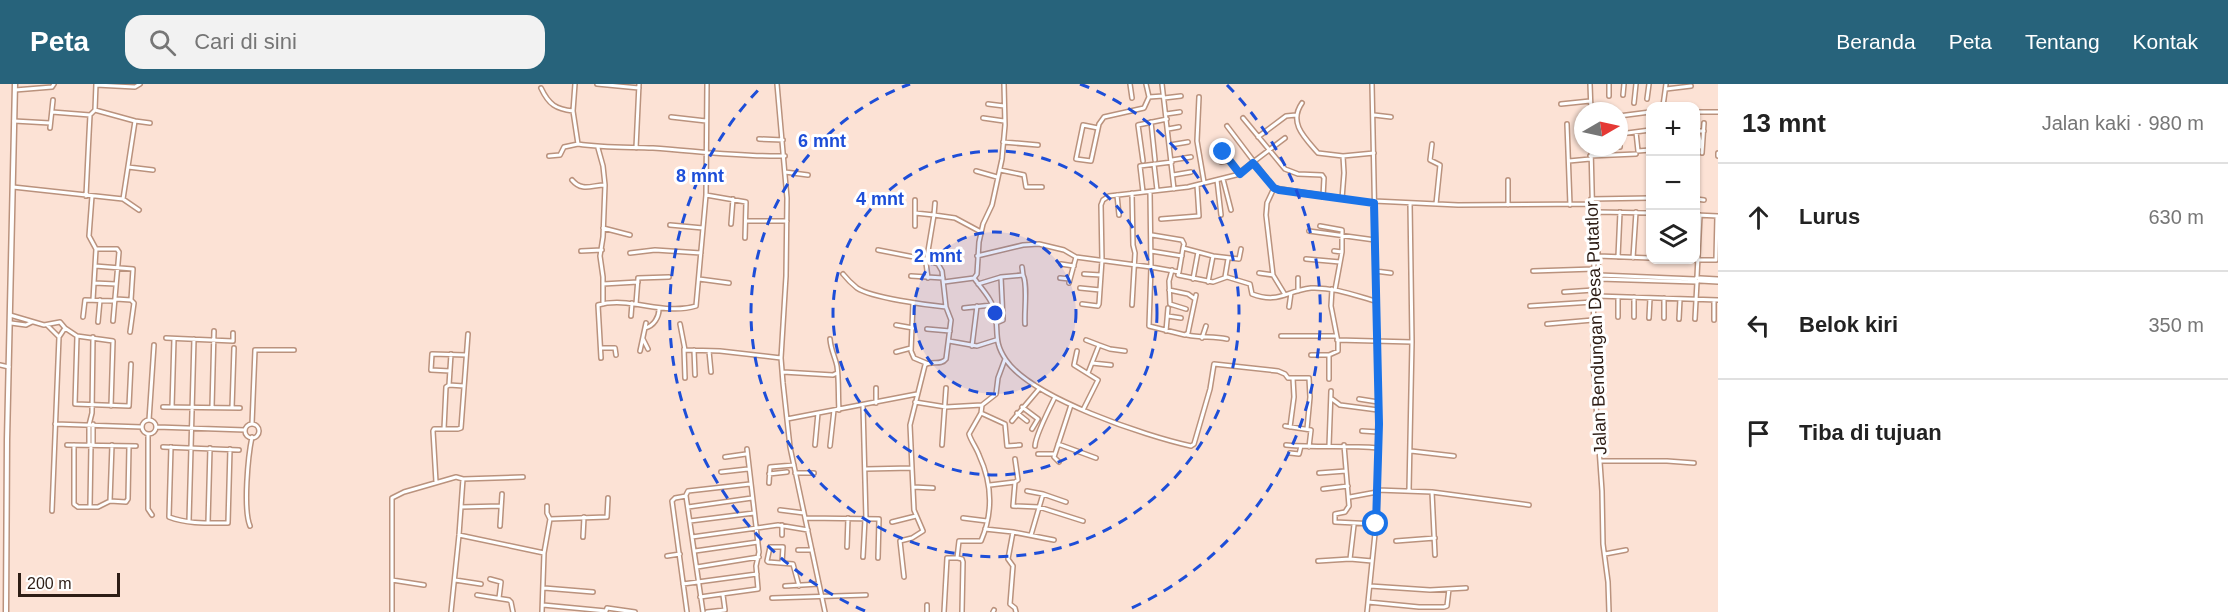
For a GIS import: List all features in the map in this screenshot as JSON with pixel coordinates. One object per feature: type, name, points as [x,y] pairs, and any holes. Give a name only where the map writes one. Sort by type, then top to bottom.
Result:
[{"type":"main road","points":[[6,612],[15,87]]},
{"type":"street","points":[[15,87],[51,87],[54,84]]},
{"type":"street","points":[[86,196],[90,115],[95,110],[96,85],[135,87],[140,84]]},
{"type":"street","points":[[575,84],[573,111],[579,144]]},
{"type":"street","points":[[597,84],[639,86],[636,148]]},
{"type":"street","points":[[601,358],[598,307],[603,304],[634,304],[659,309],[696,306],[706,195],[707,84]]},
{"type":"street","points":[[777,84],[783,140],[787,221],[781,358],[795,473],[825,612]]},
{"type":"street","points":[[974,278],[977,274],[981,232],[992,206],[1000,170],[1004,84]]},
{"type":"street","points":[[1130,84],[1132,98]]},
{"type":"street","points":[[1098,128],[1083,125],[1076,159],[1091,161],[1098,128],[1104,117],[1144,108],[1149,97],[1146,84]]},
{"type":"street","points":[[1162,84],[1174,189]]},
{"type":"street","points":[[1367,612],[1376,524],[1378,448],[1372,84]]},
{"type":"street","points":[[1561,104],[1590,101],[1590,84]]},
{"type":"street","points":[[1609,84],[1609,96]]},
{"type":"street","points":[[1623,95],[1624,84]]},
{"type":"street","points":[[1634,103],[1636,84]]},
{"type":"street","points":[[1647,99],[1649,84]]},
{"type":"street","points":[[1664,102],[1666,86],[1688,86]]},
{"type":"street","points":[[541,88],[549,101],[557,108],[573,111]]},
{"type":"street","points":[[1149,97],[1181,96]]},
{"type":"street","points":[[1199,97],[1197,141],[1204,182]]},
{"type":"street","points":[[14,121],[50,125],[53,100]]},
{"type":"street","points":[[1302,103],[1296,116],[1296,126],[1317,152],[1343,156],[1374,153]]},
{"type":"street","points":[[988,104],[1004,106]]},
{"type":"street","points":[[95,110],[150,123]]},
{"type":"street","points":[[52,112],[90,115]]},
{"type":"street","points":[[1166,114],[1180,112]]},
{"type":"street","points":[[1700,112],[1718,112]]},
{"type":"street","points":[[1628,115],[1646,113]]},
{"type":"street","points":[[1258,137],[1282,119],[1291,115],[1296,116]]},
{"type":"street","points":[[1374,115],[1391,117]]},
{"type":"street","points":[[671,117],[706,121]]},
{"type":"street","points":[[983,118],[1004,121]]},
{"type":"street","points":[[1243,118],[1281,166],[1298,174],[1322,175],[1324,178],[1323,197]]},
{"type":"street","points":[[1143,161],[1138,125],[1167,119]]},
{"type":"street","points":[[123,199],[135,121]]},
{"type":"street","points":[[1152,122],[1157,190]]},
{"type":"street","points":[[1700,144],[1702,151],[1704,123]]},
{"type":"street","points":[[1567,124],[1570,205]]},
{"type":"street","points":[[1227,126],[1274,188],[1323,197],[1374,202],[1508,205],[1570,205],[1646,198]]},
{"type":"street","points":[[1168,129],[1179,127]]},
{"type":"street","points":[[1628,133],[1646,131]]},
{"type":"street","points":[[1636,132],[1638,151],[1646,150]]},
{"type":"street","points":[[1082,303],[1099,305],[1102,260],[1101,205],[1106,198],[1197,185],[1240,174],[1285,138]]},
{"type":"street","points":[[759,139],[783,140]]},
{"type":"street","points":[[1003,142],[1038,145]]},
{"type":"street","points":[[1170,145],[1188,142]]},
{"type":"street","points":[[549,156],[561,155],[564,147],[579,144],[598,148],[636,148],[758,157],[784,156]]},
{"type":"street","points":[[1432,144],[1431,161],[1440,164],[1436,204]]},
{"type":"street","points":[[598,148],[605,185],[600,256],[603,304]]},
{"type":"street","points":[[1230,160],[1221,162],[1216,156],[1216,151],[1220,150],[1230,160],[1240,174]]},
{"type":"street","points":[[1569,161],[1636,154]]},
{"type":"street","points":[[1342,199],[1343,156]]},
{"type":"street","points":[[1143,192],[1140,167],[1155,162],[1191,157]]},
{"type":"street","name":"Jalan Bendungan Desa Putatlor","points":[[1590,158],[1596,256],[1593,362],[1603,546],[1610,612]]},
{"type":"street","points":[[128,167],[153,170]]},
{"type":"street","points":[[1000,170],[1024,175],[1026,186],[1041,187]]},
{"type":"street","points":[[976,171],[997,177]]},
{"type":"street","points":[[785,172],[808,175]]},
{"type":"street","points":[[1173,175],[1191,172]]},
{"type":"street","points":[[1223,179],[1231,210]]},
{"type":"street","points":[[572,180],[584,188],[605,185]]},
{"type":"street","points":[[1217,180],[1221,216]]},
{"type":"street","points":[[1508,180],[1508,205]]},
{"type":"street","points":[[1161,219],[1199,216],[1197,185]]},
{"type":"street","points":[[12,187],[123,199],[140,210]]},
{"type":"street","points":[[1274,188],[1266,209],[1272,275],[1284,293]]},
{"type":"street","points":[[1150,192],[1149,326],[1202,338],[1227,339]]},
{"type":"street","points":[[1132,193],[1134,266],[1132,305]]},
{"type":"street","points":[[706,195],[746,202],[745,238]]},
{"type":"street","points":[[1117,195],[1119,215]]},
{"type":"street","points":[[92,196],[89,236],[96,249],[93,300]]},
{"type":"street","points":[[731,224],[733,199]]},
{"type":"street","points":[[915,200],[915,226]]},
{"type":"street","points":[[1700,200],[1704,200]]},
{"type":"street","points":[[928,278],[927,260],[935,203]]},
{"type":"street","points":[[1409,490],[1412,342],[1410,203]]},
{"type":"street","points":[[1220,206],[1229,204]]},
{"type":"street","points":[[1599,296],[1596,277],[1597,212],[1646,213]]},
{"type":"street","points":[[1618,257],[1620,212]]},
{"type":"street","points":[[1633,258],[1636,212]]},
{"type":"street","points":[[915,213],[956,219],[981,232]]},
{"type":"street","points":[[1700,215],[1718,216],[1717,260],[1700,260]]},
{"type":"street","points":[[746,221],[787,221]]},
{"type":"street","points":[[670,225],[703,228]]},
{"type":"street","points":[[1311,355],[1329,355],[1338,351],[1331,306],[1342,252],[1341,229],[1320,226]]},
{"type":"street","points":[[603,228],[630,235]]},
{"type":"street","points":[[1309,231],[1375,240]]},
{"type":"street","points":[[1151,235],[1182,240],[1183,248],[1178,273]]},
{"type":"street","points":[[977,256],[1023,245],[1039,244],[1064,250],[1076,257],[1151,267],[1208,282],[1216,282],[1225,277],[1250,284],[1252,293],[1273,299],[1284,293],[1310,288],[1334,290],[1375,301]]},
{"type":"street","points":[[1183,248],[1228,259],[1239,259],[1241,249]]},
{"type":"street","points":[[96,249],[118,250],[113,321]]},
{"type":"street","points":[[581,251],[602,250]]},
{"type":"street","points":[[630,253],[649,250],[701,253]]},
{"type":"street","points":[[878,250],[938,264],[944,280],[946,307],[951,320],[945,362],[926,363],[914,358],[911,348],[913,303]]},
{"type":"street","points":[[1151,251],[1182,256]]},
{"type":"street","points":[[1334,251],[1342,252]]},
{"type":"street","points":[[1193,279],[1198,252]]},
{"type":"street","points":[[1208,282],[1214,256]]},
{"type":"street","points":[[1596,256],[1646,258]]},
{"type":"street","points":[[1060,278],[1069,281],[1076,257]]},
{"type":"street","points":[[1225,277],[1228,259]]},
{"type":"street","points":[[1306,259],[1340,262]]},
{"type":"street","points":[[1061,264],[1074,266]]},
{"type":"street","points":[[1695,319],[1698,264]]},
{"type":"street","points":[[95,266],[133,269],[131,300],[134,303],[130,332]]},
{"type":"street","points":[[1022,267],[1026,286],[1025,324]]},
{"type":"street","points":[[1533,271],[1594,269]]},
{"type":"street","points":[[1375,271],[1391,273]]},
{"type":"street","points":[[1171,272],[1169,290],[1171,305],[1186,309]]},
{"type":"street","points":[[1259,273],[1272,275]]},
{"type":"street","points":[[843,274],[863,291],[913,303],[946,307]]},
{"type":"street","points":[[1084,274],[1101,275]]},
{"type":"street","points":[[978,284],[1000,277],[1023,275]]},
{"type":"street","points":[[911,276],[944,280],[974,278]]},
{"type":"street","points":[[631,316],[639,278],[669,277]]},
{"type":"street","points":[[996,323],[1003,321],[1000,277]]},
{"type":"street","points":[[1596,277],[1718,281]]},
{"type":"street","points":[[974,278],[995,312],[996,340],[1005,359],[1039,389],[1071,405],[1129,427],[1193,445],[1210,389],[1214,364],[1278,371],[1288,378],[1309,378],[1307,429]]},
{"type":"street","points":[[1298,278],[1298,291]]},
{"type":"street","points":[[699,279],[729,283]]},
{"type":"street","points":[[603,284],[638,282]]},
{"type":"street","points":[[94,283],[116,284]]},
{"type":"street","points":[[1080,288],[1100,291]]},
{"type":"street","points":[[1169,290],[1196,297],[1187,335]]},
{"type":"street","points":[[1564,292],[1594,290]]},
{"type":"street","points":[[1289,307],[1290,293]]},
{"type":"street","points":[[1594,296],[1716,300],[1714,321]]},
{"type":"street","points":[[1618,297],[1618,317]]},
{"type":"street","points":[[1634,297],[1634,317]]},
{"type":"street","points":[[1649,318],[1650,298]]},
{"type":"street","points":[[1664,298],[1664,318]]},
{"type":"street","points":[[1679,319],[1680,299]]},
{"type":"street","points":[[98,322],[100,300]]},
{"type":"street","points":[[83,317],[84,301],[131,300]]},
{"type":"street","points":[[1530,306],[1593,302]]},
{"type":"street","points":[[964,308],[992,305]]},
{"type":"street","points":[[972,346],[977,306]]},
{"type":"street","points":[[1166,330],[1168,308]]},
{"type":"street","points":[[640,351],[646,325],[651,325],[657,319],[659,309]]},
{"type":"street","points":[[10,315],[47,325],[60,322],[77,336],[113,341],[111,406]]},
{"type":"street","points":[[1167,316],[1181,318]]},
{"type":"street","points":[[1547,324],[1593,320]]},
{"type":"street","points":[[11,323],[26,325],[32,322]]},
{"type":"street","points":[[680,324],[685,378]]},
{"type":"street","points":[[47,325],[58,337]]},
{"type":"street","points":[[896,325],[913,328]]},
{"type":"street","points":[[1202,338],[1206,326]]},
{"type":"street","points":[[52,511],[58,337],[65,328]]},
{"type":"street","points":[[927,329],[950,332]]},
{"type":"street","points":[[212,408],[214,331]]},
{"type":"street","points":[[166,338],[233,340],[233,333]]},
{"type":"street","points":[[436,482],[433,431],[461,428],[468,334]]},
{"type":"street","points":[[77,336],[75,404],[129,406],[131,364]]},
{"type":"street","points":[[1281,336],[1412,342]]},
{"type":"street","points":[[90,507],[93,337]]},
{"type":"street","points":[[642,338],[648,349]]},
{"type":"street","points":[[172,407],[174,339]]},
{"type":"street","points":[[189,521],[194,339]]},
{"type":"street","points":[[830,339],[837,373],[837,410],[830,446]]},
{"type":"street","points":[[949,341],[981,346],[996,340]]},
{"type":"street","points":[[1086,340],[1125,351]]},
{"type":"street","points":[[142,427],[148,420],[154,345]]},
{"type":"street","points":[[1088,374],[1099,345]]},
{"type":"street","points":[[232,408],[234,348]]},
{"type":"street","points":[[601,348],[615,348],[616,355]]},
{"type":"street","points":[[896,352],[911,348]]},
{"type":"street","points":[[684,349],[781,358]]},
{"type":"street","points":[[252,424],[255,350],[294,350]]},
{"type":"street","points":[[694,350],[695,375]]},
{"type":"street","points":[[709,351],[711,372]]},
{"type":"street","points":[[1077,351],[1074,364],[1098,382],[1083,410]]},
{"type":"street","points":[[450,371],[431,370],[433,353],[466,355]]},
{"type":"street","points":[[444,429],[446,387],[449,386],[452,354]]},
{"type":"street","points":[[1329,355],[1329,379]]},
{"type":"street","points":[[915,402],[945,407],[982,405],[996,394],[998,378],[1005,359]]},
{"type":"street","points":[[903,577],[899,543],[901,540],[923,532],[916,516],[910,425],[926,363]]},
{"type":"street","points":[[1092,363],[1111,365]]},
{"type":"street","points":[[0,364],[9,367]]},
{"type":"street","points":[[783,372],[832,375],[837,373]]},
{"type":"street","points":[[1290,427],[1294,397],[1293,378]]},
{"type":"street","points":[[449,386],[464,386]]},
{"type":"street","points":[[876,388],[876,403]]},
{"type":"street","points":[[942,445],[946,388]]},
{"type":"street","points":[[1012,421],[1039,389]]},
{"type":"street","points":[[1329,446],[1331,391]]},
{"type":"street","points":[[787,419],[917,394]]},
{"type":"street","points":[[1035,446],[1035,438],[1043,426],[1055,397]]},
{"type":"street","points":[[1332,399],[1340,405],[1378,410]]},
{"type":"street","points":[[1359,399],[1378,402]]},
{"type":"street","points":[[957,558],[959,541],[981,541],[987,521],[990,485],[969,434],[981,413],[982,405]]},
{"type":"street","points":[[1059,462],[1055,459],[1055,454],[1071,405]]},
{"type":"street","points":[[863,406],[866,519],[863,557]]},
{"type":"street","points":[[163,407],[240,408]]},
{"type":"street","points":[[1022,407],[1038,419],[1032,429]]},
{"type":"street","points":[[815,445],[818,413]]},
{"type":"street","points":[[981,413],[1005,424],[1007,446],[1020,445]]},
{"type":"street","points":[[1017,413],[1027,421]]},
{"type":"street","points":[[148,420],[153,421],[157,427]]},
{"type":"street","points":[[55,424],[142,427],[148,434],[148,508],[152,515]]},
{"type":"street","points":[[245,430],[252,424]]},
{"type":"street","points":[[252,424],[258,427],[259,431],[255,437],[252,437]]},
{"type":"street","points":[[1285,426],[1311,431],[1310,447]]},
{"type":"street","points":[[157,427],[245,430]]},
{"type":"street","points":[[148,434],[154,433],[157,427]]},
{"type":"street","points":[[245,430],[246,434],[252,437]]},
{"type":"street","points":[[1362,431],[1378,432]]},
{"type":"street","points":[[250,526],[247,518],[252,437]]},
{"type":"street","points":[[1058,444],[1096,458]]},
{"type":"street","points":[[67,445],[136,446]]},
{"type":"street","points":[[75,445],[74,504],[78,507],[101,507],[110,501],[126,502],[128,499],[129,446]]},
{"type":"street","points":[[110,501],[112,445]]},
{"type":"street","points":[[1286,445],[1328,447],[1344,445],[1378,448]]},
{"type":"street","points":[[1344,445],[1348,509],[1335,514],[1334,521],[1336,524],[1376,524]]},
{"type":"street","points":[[1290,453],[1299,454],[1301,446]]},
{"type":"street","points":[[163,447],[239,450]]},
{"type":"street","points":[[171,447],[168,517],[179,521],[208,523],[228,523],[230,449]]},
{"type":"street","points":[[208,523],[210,448]]},
{"type":"street","points":[[700,597],[758,589],[757,528],[747,449]]},
{"type":"street","points":[[1411,451],[1454,456]]},
{"type":"street","points":[[725,457],[746,454]]},
{"type":"street","points":[[1038,454],[1055,454]]},
{"type":"street","points":[[1015,459],[1018,480],[1015,482],[1013,506],[1039,507],[1083,521]]},
{"type":"street","points":[[1600,461],[1694,463]]},
{"type":"street","points":[[768,483],[770,466],[794,465]]},
{"type":"street","points":[[865,469],[912,468]]},
{"type":"street","points":[[721,472],[748,469]]},
{"type":"street","points":[[1319,473],[1346,471]]},
{"type":"street","points":[[769,474],[787,472]]},
{"type":"street","points":[[795,473],[814,473]]},
{"type":"street","points":[[392,612],[392,498],[404,492],[456,477],[463,479],[523,477]]},
{"type":"street","points":[[451,612],[463,479]]},
{"type":"street","points":[[990,485],[1015,482]]},
{"type":"street","points":[[723,595],[725,610],[705,612],[700,597],[686,496],[688,491],[750,484]]},
{"type":"street","points":[[1323,489],[1348,486]]},
{"type":"street","points":[[913,487],[933,488]]},
{"type":"street","points":[[1349,497],[1377,491],[1409,490],[1529,505]]},
{"type":"street","points":[[1027,491],[1066,502]]},
{"type":"street","points":[[1432,492],[1435,555]]},
{"type":"street","points":[[500,526],[502,494]]},
{"type":"street","points":[[1031,536],[1042,494]]},
{"type":"street","points":[[686,496],[675,498],[672,501],[687,612]]},
{"type":"street","points":[[550,519],[608,517],[608,498]]},
{"type":"street","points":[[688,507],[752,498]]},
{"type":"street","points":[[461,507],[501,506]]},
{"type":"street","points":[[542,612],[544,553],[550,519],[547,513],[548,506]]},
{"type":"street","points":[[780,510],[805,515],[879,519],[878,558]]},
{"type":"street","points":[[690,522],[754,513]]},
{"type":"street","points":[[892,522],[916,516]]},
{"type":"street","points":[[584,517],[584,537]]},
{"type":"street","points":[[847,547],[848,518]]},
{"type":"street","points":[[963,518],[987,521]]},
{"type":"street","points":[[692,537],[782,525],[808,530]]},
{"type":"street","points":[[782,525],[782,535]]},
{"type":"street","points":[[1350,559],[1354,525]]},
{"type":"street","points":[[985,530],[1013,532],[1054,540]]},
{"type":"street","points":[[1013,532],[1008,559],[1013,566],[1010,604],[1016,612]]},
{"type":"street","points":[[459,535],[544,553]]},
{"type":"street","points":[[1396,541],[1435,538]]},
{"type":"street","points":[[695,551],[758,542]]},
{"type":"street","points":[[782,563],[783,547],[770,547],[767,561],[794,565],[799,585]]},
{"type":"street","points":[[798,550],[812,550]]},
{"type":"street","points":[[1605,554],[1626,550]]},
{"type":"street","points":[[667,556],[680,554]]},
{"type":"street","points":[[697,567],[759,557]]},
{"type":"street","points":[[944,612],[946,559],[957,558],[962,559],[963,562],[962,612]]},
{"type":"street","points":[[1318,561],[1350,559],[1372,561]]},
{"type":"street","points":[[683,584],[757,574]]},
{"type":"street","points":[[490,579],[501,582],[499,598]]},
{"type":"street","points":[[392,580],[424,585]]},
{"type":"street","points":[[455,580],[481,584]]},
{"type":"street","points":[[785,586],[819,584]]},
{"type":"street","points":[[1370,586],[1430,590],[1466,588]]},
{"type":"street","points":[[544,588],[593,592]]},
{"type":"street","points":[[1368,602],[1398,606],[1444,607],[1447,606],[1449,589]]},
{"type":"street","points":[[477,595],[510,601],[513,612]]},
{"type":"street","points":[[772,598],[866,595]]},
{"type":"street","points":[[543,605],[606,611],[607,608],[635,612]]},
{"type":"street","points":[[927,605],[927,612]]},
{"type":"route","points":[[1223,152],[1240,174],[1253,163],[1274,188],[1279,190],[1374,203],[1379,424],[1376,524]]}]
